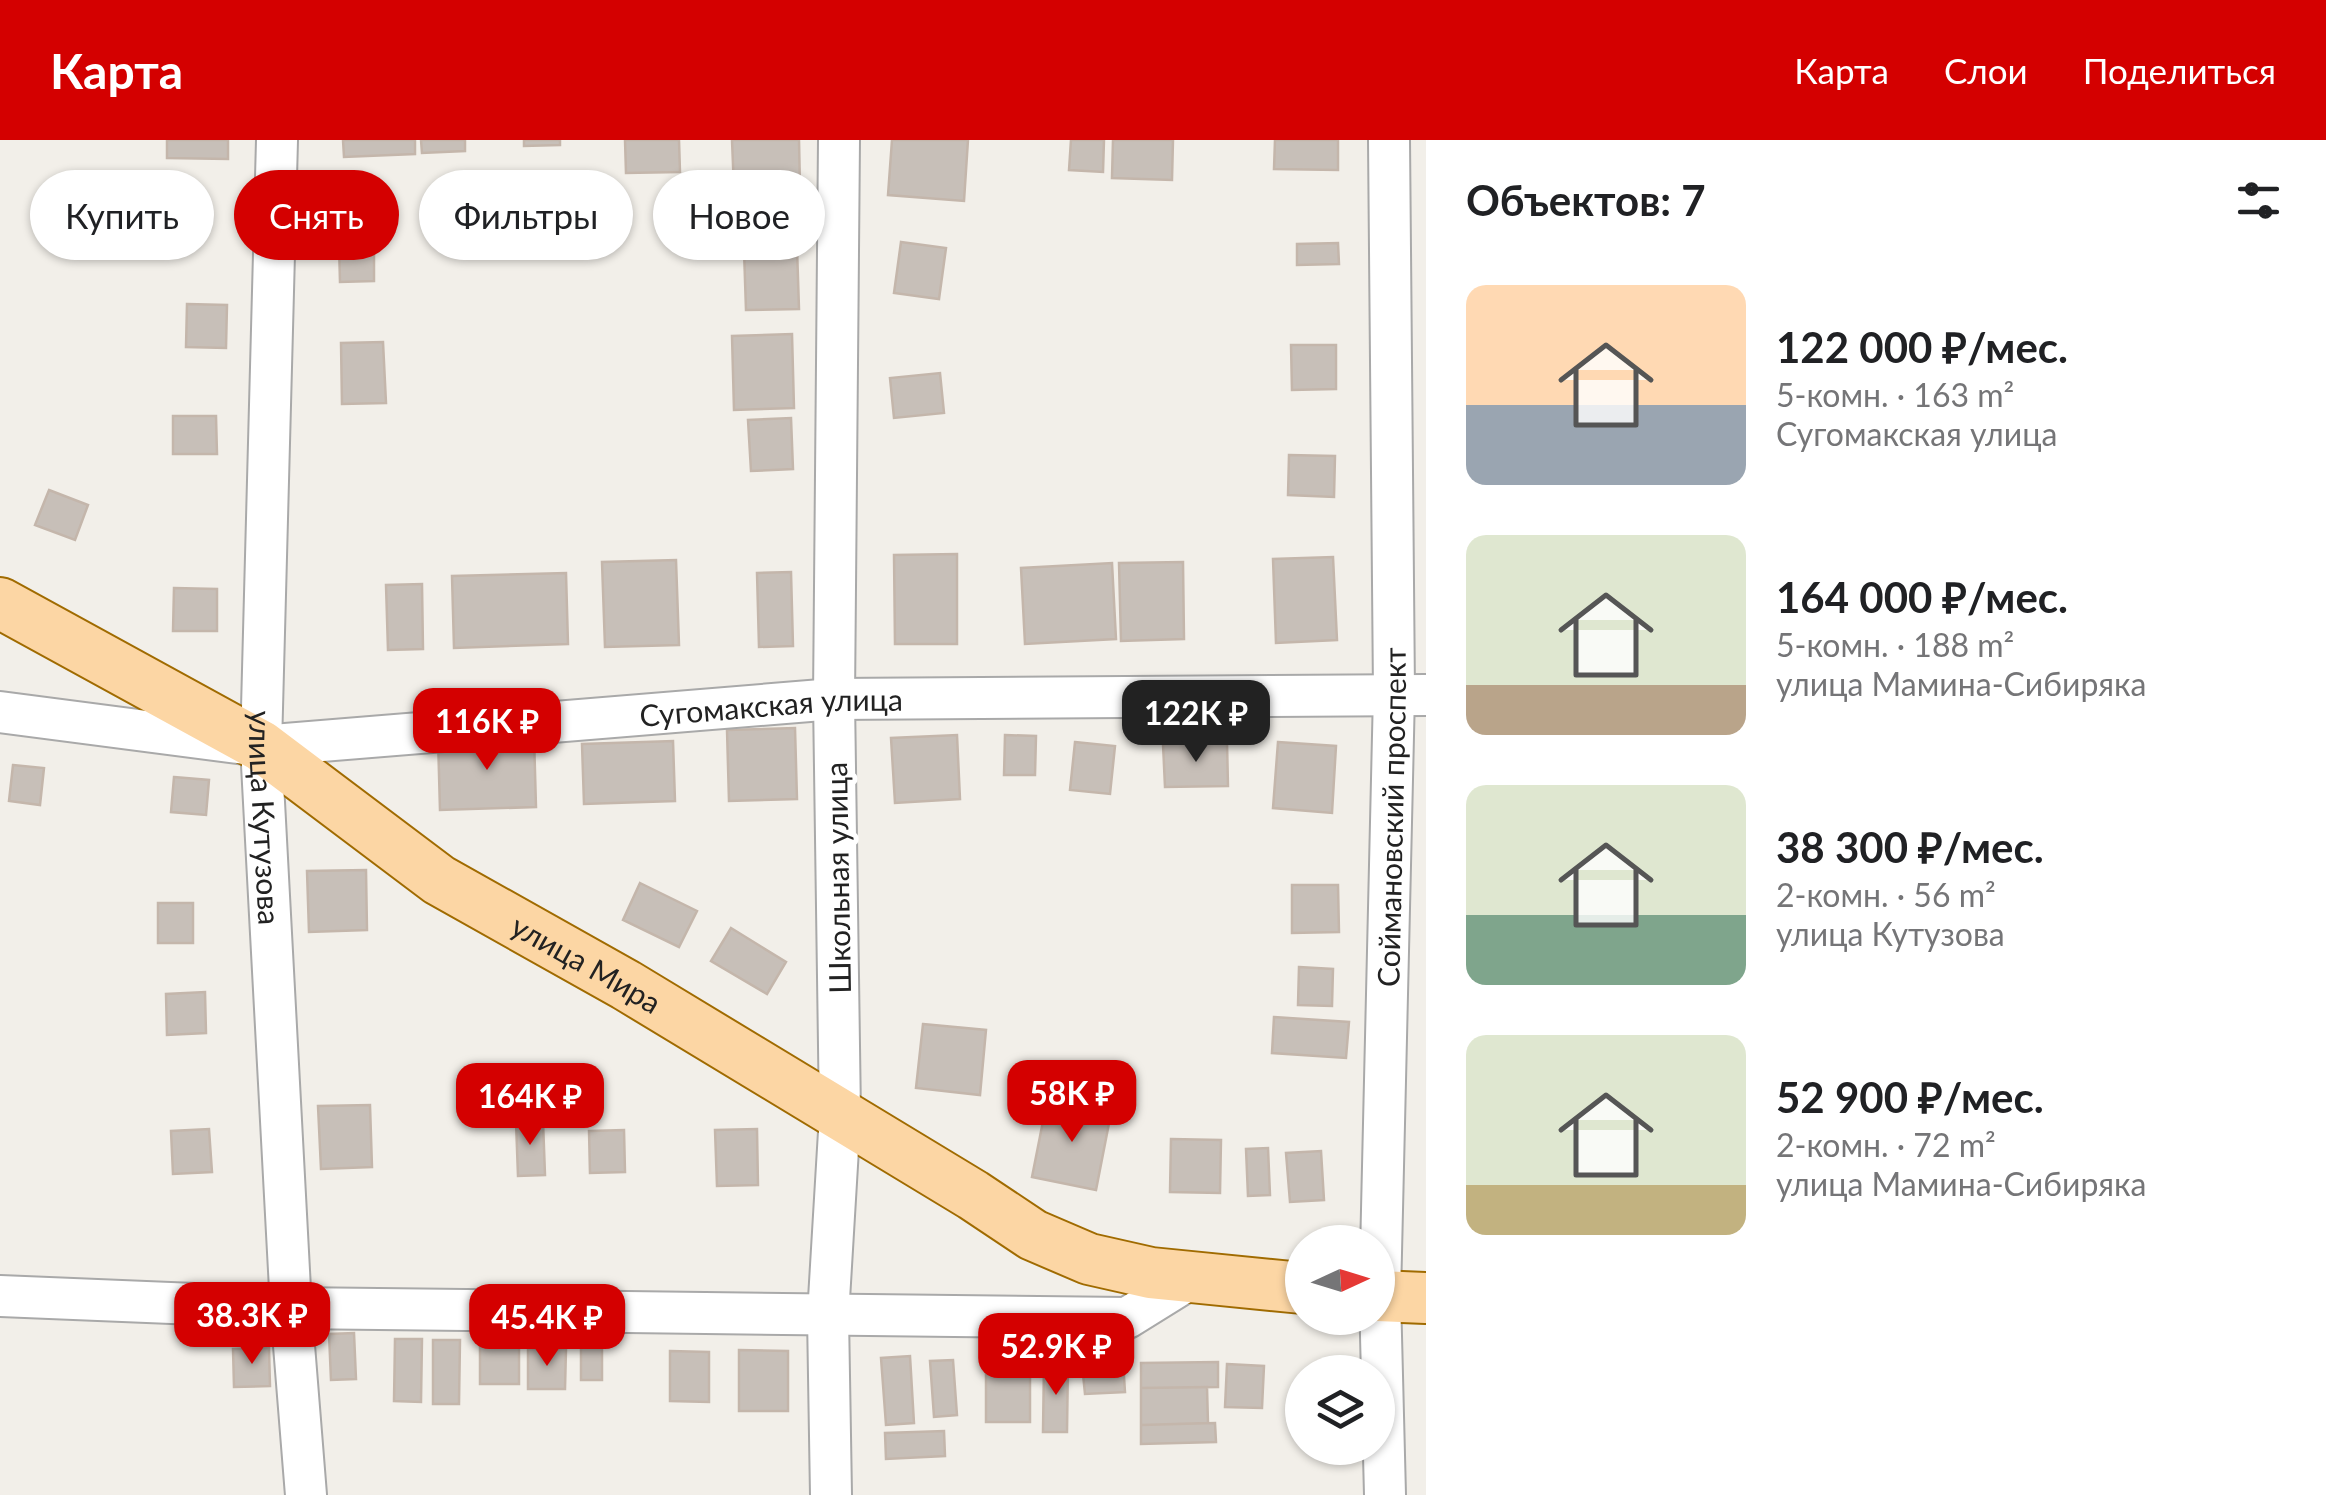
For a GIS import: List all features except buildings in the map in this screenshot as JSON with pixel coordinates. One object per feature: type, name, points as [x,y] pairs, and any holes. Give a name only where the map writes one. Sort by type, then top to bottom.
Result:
[{"type":"main road","name":"улица Мира","points":[[0,603],[261,746],[439,880],[626,984],[1032,1235],[1090,1259],[1150,1273],[1285,1286]]},
{"type":"street","name":"улица Кутузова","points":[[277,140],[261,746],[291,1308],[306,1495]]},
{"type":"street","name":"Школьная улица","points":[[831,1495],[828,1316],[840,1115],[834,698],[839,140]]},
{"type":"street","name":"Соймановский проспект","points":[[1389,140],[1410,694],[1395,1296]]},
{"type":"street","name":"Сугомакская улица","points":[[0,712],[261,746],[834,698],[1410,694]]},
{"type":"street","points":[[0,1296],[291,1308],[1127,1318],[1194,1277]]},
{"type":"street","name":"Соймановский проспект","points":[[1385,1495],[1393,1335]]}]
